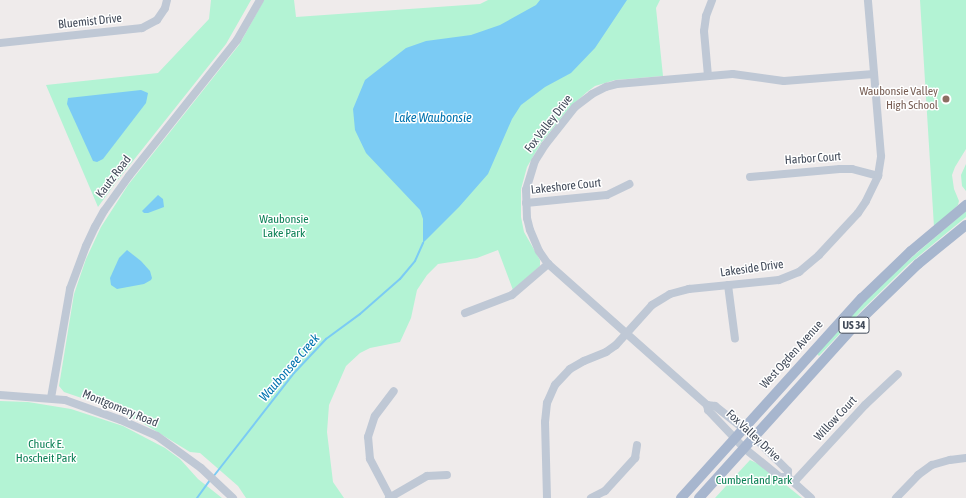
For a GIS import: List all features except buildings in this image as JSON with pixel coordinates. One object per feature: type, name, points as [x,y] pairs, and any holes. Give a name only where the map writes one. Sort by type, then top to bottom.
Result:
[{"type":"main road","name":"West Ogden Avenue","points":[[681,498],[862,298],[911,251],[966,205]]},
{"type":"main road","name":"US 34","points":[[699,498],[857,323],[918,264],[966,224]]},
{"type":"street","name":"Bluemist Drive","points":[[0,43],[142,28],[157,20],[165,8],[167,0]]},
{"type":"street","name":"Kautz Road","points":[[51,398],[70,289],[83,252],[95,227],[104,211],[129,176],[237,40],[260,0]]},
{"type":"street","points":[[708,76],[704,31],[706,16],[712,0]]},
{"type":"street","name":"Lakeside Drive","points":[[547,498],[545,422],[547,403],[555,385],[570,369],[584,361],[606,352],[616,345],[625,333],[652,305],[670,294],[682,290],[778,280],[792,276],[805,268],[858,213],[866,201],[878,176],[881,156],[868,0]]},
{"type":"street","name":"Fox Valley Drive","points":[[791,479],[780,476],[744,448],[708,410],[707,405],[548,264],[533,240],[527,218],[526,203],[528,180],[540,153],[575,107],[592,94],[617,84],[739,74],[784,81],[874,74]]},
{"type":"street","name":"Harbor Court","points":[[750,177],[846,168],[878,176]]},
{"type":"street","name":"Lakeshore Court","points":[[526,203],[607,195],[621,190],[630,184]]},
{"type":"street","points":[[465,313],[512,295],[548,264]]},
{"type":"street","points":[[728,285],[735,339]]},
{"type":"street","name":"Willow Court","points":[[791,479],[898,374]]},
{"type":"street","points":[[394,391],[374,416],[368,437],[370,459],[389,498],[427,476],[447,474]]},
{"type":"street","name":"Montgomery Road","points":[[0,395],[51,398],[100,411],[157,436],[201,468],[221,485],[233,498]]},
{"type":"street","name":"Fox Valley Drive","points":[[707,405],[715,406],[754,438],[788,472],[791,479],[811,498]]},
{"type":"street","points":[[591,498],[605,491],[635,458],[637,445]]},
{"type":"street","points":[[896,498],[918,475],[932,465],[950,460],[966,458]]},
{"type":"green space","points":[[211,0],[251,0],[226,44],[98,207],[46,85],[158,73],[209,19]]},
{"type":"green space","name":"Waubonsie Lake Park","points":[[264,0],[294,0],[296,17],[480,4],[488,0],[660,0],[656,8],[663,76],[615,80],[595,86],[570,107],[541,143],[527,167],[521,189],[521,217],[524,232],[540,260],[540,266],[513,290],[498,250],[477,258],[438,264],[427,275],[417,290],[411,318],[400,342],[370,348],[360,353],[346,366],[329,405],[327,432],[333,482],[344,498],[246,498],[238,486],[200,453],[190,452],[141,422],[105,406],[64,392],[59,386],[74,294],[86,259],[101,227],[128,185],[239,45]]},
{"type":"green space","name":"Waubonsie Valley High School","points":[[920,0],[966,0],[966,149],[952,175],[954,189],[959,201],[958,205],[934,227]]},
{"type":"green space","points":[[966,164],[966,191],[962,186],[961,175]]},
{"type":"green space","points":[[966,211],[966,217],[909,264],[863,309],[819,356],[817,354],[861,305],[897,270]]},
{"type":"green space","name":"Chuck E. Hoscheit Park","points":[[0,401],[28,402],[71,409],[123,426],[165,448],[180,459],[198,479],[222,498],[0,498]]},
{"type":"green space","name":"Cumberland Park","points":[[750,460],[761,465],[802,498],[715,498]]},
{"type":"water","name":"Lake Waubonsie","points":[[540,0],[627,0],[595,48],[571,73],[545,87],[521,105],[512,119],[488,174],[459,207],[423,243],[423,219],[420,210],[366,153],[355,130],[353,109],[365,80],[406,48],[426,41],[471,35],[500,25],[536,5]]},
{"type":"water","points":[[141,90],[148,93],[146,103],[103,159],[97,162],[93,161],[67,104],[68,98]]},
{"type":"water","points":[[158,195],[163,199],[164,207],[144,213],[142,211]]},
{"type":"water","points":[[127,250],[141,261],[150,271],[152,278],[144,284],[117,289],[111,285],[110,278],[119,258]]},
{"type":"waterway","name":"Waubonsee Creek","points":[[213,477],[294,373],[326,339],[360,314],[400,279],[415,261],[423,243]]},
{"type":"waterway","name":"Waubonsee Creek","points":[[197,498],[210,480]]},
{"type":"place","name":"Waubonsie Valley High School","points":[[946,99]]}]
